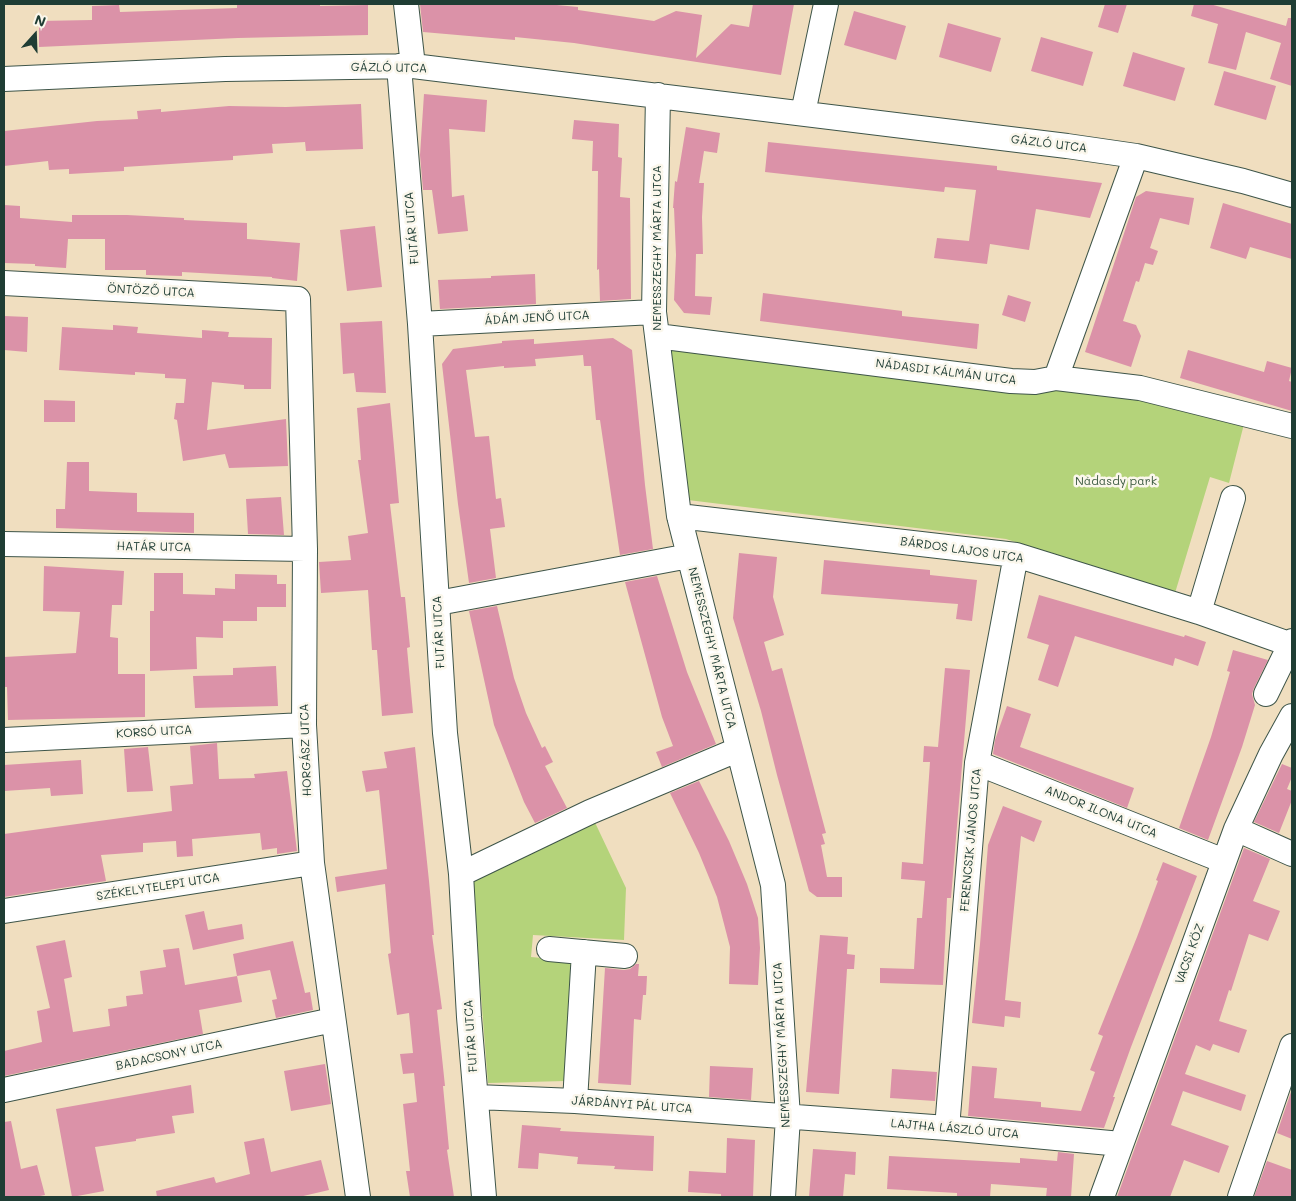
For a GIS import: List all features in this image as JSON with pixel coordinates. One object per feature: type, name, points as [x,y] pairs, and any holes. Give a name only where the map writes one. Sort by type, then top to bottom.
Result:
[{"type":"street","name":"FUTÁR UTCA","points":[[406,4],[406,66],[445,733],[461,874],[469,1017],[484,1197]]},
{"type":"street","points":[[803,113],[826,4]]},
{"type":"street","name":"GÁZLÓ UTCA","points":[[4,79],[225,69],[406,66],[658,95],[1136,156],[1243,181],[1292,195]]},
{"type":"street","name":"NEMESSZEGHY MÁRTA UTCA","points":[[658,95],[654,312],[679,516],[772,885],[788,1117],[782,1197]]},
{"type":"street","points":[[1056,378],[1136,156]]},
{"type":"street","name":"ÖNTÖZŐ UTCA","points":[[4,283],[298,299]]},
{"type":"street","name":"HORGÁSZ UTCA","points":[[298,299],[305,549],[304,725],[312,863],[358,1197]]},
{"type":"street","name":"ÁDÁM JENŐ UTCA","points":[[420,324],[654,312]]},
{"type":"street","name":"NÁDASDI KÁLMÁN UTCA","points":[[657,336],[1011,381],[1036,382],[1056,378],[1140,388],[1292,426]]},
{"type":"street","points":[[1199,612],[1233,498]]},
{"type":"street","name":"BÁRDOS LAJOS UTCA","points":[[679,516],[1016,555],[1292,643]]},
{"type":"street","name":"HATÁR UTCA","points":[[4,544],[305,549]]},
{"type":"street","name":"FERENCSIK JÁNOS UTCA","points":[[947,1128],[977,763],[1016,555]]},
{"type":"street","points":[[438,603],[689,556]]},
{"type":"street","points":[[1266,694],[1292,643]]},
{"type":"street","name":"VACSI KÖZ","points":[[1102,1197],[1236,829],[1271,754],[1292,716]]},
{"type":"street","name":"KORSÓ UTCA","points":[[4,740],[304,725]]},
{"type":"street","points":[[461,874],[590,812],[737,750]]},
{"type":"street","name":"ANDOR ILONA UTCA","points":[[977,763],[1224,861]]},
{"type":"street","points":[[1236,829],[1292,854]]},
{"type":"street","name":"SZÉKELYTELEPI UTCA","points":[[4,911],[312,863]]},
{"type":"street","points":[[549,950],[625,956]]},
{"type":"street","points":[[575,1101],[584,952]]},
{"type":"street","name":"BADACSONY UTCA","points":[[4,1090],[334,1020]]},
{"type":"street","points":[[1240,1197],[1292,1046]]},
{"type":"street","name":"JÁRDÁNYI PÁL UTCA","points":[[476,1097],[575,1101],[788,1117]]},
{"type":"street","name":"LAJTHA LÁSZLÓ UTCA","points":[[788,1117],[947,1128],[1121,1144]]},
{"type":"green space","name":"Nádasdy park","points":[[663,348],[1084,379],[1244,424],[1229,483],[1210,477],[1175,593],[1006,539],[688,500]]},
{"type":"green space","points":[[590,812],[626,888],[624,940],[533,935],[531,957],[573,961],[565,1081],[488,1083],[471,869]]},
{"type":"building","points":[[320,4],[320,6],[368,5],[368,35],[238,38],[39,47],[39,21],[92,20],[92,6],[119,5],[120,12],[237,8],[237,5]]},
{"type":"building","points":[[420,4],[546,4],[578,7],[578,10],[654,21],[676,11],[702,15],[696,58],[731,24],[749,27],[753,4],[794,4],[781,75],[574,43],[515,37],[515,40],[423,32]]},
{"type":"building","points":[[1105,4],[1127,4],[1118,33],[1098,27]]},
{"type":"building","points":[[1194,4],[1210,4],[1286,26],[1288,18],[1292,18],[1292,86],[1270,79],[1281,43],[1246,32],[1236,70],[1208,63],[1218,24],[1191,16]]},
{"type":"building","points":[[854,11],[906,26],[896,60],[844,45]]},
{"type":"building","points":[[948,23],[1001,38],[991,72],[939,57]]},
{"type":"building","points":[[1041,37],[1093,52],[1083,86],[1031,71]]},
{"type":"building","points":[[1133,52],[1185,68],[1175,101],[1123,86]]},
{"type":"building","points":[[1224,71],[1276,86],[1266,120],[1214,105]]},
{"type":"building","points":[[424,94],[487,100],[485,132],[449,129],[452,197],[464,195],[468,231],[438,234],[432,190],[423,190],[420,155]]},
{"type":"building","points":[[361,104],[363,149],[306,151],[305,142],[272,144],[273,153],[233,156],[233,160],[124,167],[124,171],[69,174],[69,169],[49,170],[48,161],[4,166],[4,131],[97,121],[138,119],[137,111],[161,109],[161,112],[229,106],[286,107]]},
{"type":"building","points":[[574,120],[619,124],[618,157],[622,158],[620,197],[630,198],[631,299],[600,301],[599,269],[597,270],[598,171],[592,171],[593,141],[572,139]]},
{"type":"building","points":[[686,127],[720,133],[717,153],[704,151],[699,183],[704,183],[702,217],[703,254],[696,254],[695,296],[712,297],[710,315],[684,313],[674,300],[676,255],[673,208],[675,181],[677,182]]},
{"type":"building","points":[[768,142],[997,166],[997,170],[1102,183],[1090,218],[1036,209],[1029,250],[990,244],[987,264],[934,258],[937,238],[969,241],[976,190],[945,187],[944,192],[765,172]]},
{"type":"building","points":[[1146,191],[1194,198],[1189,225],[1160,218],[1150,248],[1158,251],[1153,265],[1145,263],[1139,282],[1136,281],[1123,321],[1136,325],[1141,336],[1131,367],[1085,352],[1136,197]]},
{"type":"building","points":[[1223,203],[1292,224],[1292,259],[1250,247],[1246,259],[1210,248]]},
{"type":"building","points":[[4,205],[20,206],[20,218],[72,222],[72,215],[127,215],[247,223],[247,239],[300,243],[297,281],[272,277],[182,272],[182,276],[146,275],[146,270],[105,270],[105,239],[68,239],[66,268],[4,263]]},
{"type":"building","points":[[375,226],[382,287],[347,291],[340,230]]},
{"type":"building","points":[[535,274],[536,304],[440,309],[438,280]]},
{"type":"building","points":[[763,293],[902,311],[902,316],[979,324],[977,349],[760,321]]},
{"type":"building","points":[[1008,295],[1031,302],[1025,322],[1002,315]]},
{"type":"building","points":[[4,316],[28,317],[27,352],[4,350]]},
{"type":"building","points":[[382,321],[386,393],[356,392],[354,373],[343,374],[340,323]]},
{"type":"building","points":[[113,325],[138,327],[137,333],[202,338],[202,330],[229,332],[228,337],[272,338],[271,389],[244,389],[244,385],[212,382],[207,430],[286,419],[288,466],[229,468],[225,454],[183,461],[177,420],[174,419],[176,403],[184,403],[186,379],[165,378],[165,374],[135,372],[135,375],[59,370],[62,327],[113,330]]},
{"type":"building","points":[[613,338],[632,350],[653,549],[620,555],[600,420],[596,420],[591,366],[584,366],[583,355],[535,359],[536,366],[504,368],[504,366],[466,370],[475,437],[489,436],[496,499],[501,498],[505,527],[490,529],[496,578],[469,583],[442,364],[453,349],[502,343],[502,341],[534,339],[534,344]]},
{"type":"building","points":[[1188,350],[1264,372],[1267,361],[1292,368],[1289,381],[1292,382],[1292,411],[1180,378]]},
{"type":"building","points":[[44,400],[75,401],[75,422],[44,422]]},
{"type":"building","points":[[390,403],[399,503],[390,504],[401,597],[405,597],[410,647],[407,648],[413,713],[382,716],[377,650],[372,650],[368,590],[321,593],[319,562],[351,560],[348,536],[368,533],[358,460],[361,460],[357,408]]},
{"type":"building","points":[[67,462],[89,462],[89,491],[137,493],[137,512],[194,513],[194,533],[56,528],[56,509],[65,509]]},
{"type":"building","points":[[281,497],[284,535],[248,534],[246,499]]},
{"type":"building","points":[[739,553],[777,557],[773,597],[784,635],[764,642],[772,671],[782,668],[826,833],[822,834],[825,844],[821,845],[827,877],[842,877],[842,897],[817,897],[809,891],[761,711],[733,618]]},
{"type":"building","points":[[824,560],[930,570],[930,575],[977,580],[972,621],[956,619],[958,604],[821,594]]},
{"type":"building","points":[[44,566],[124,571],[122,605],[112,605],[110,637],[118,638],[118,674],[145,674],[145,717],[8,720],[7,687],[4,687],[4,657],[76,653],[80,612],[43,611]]},
{"type":"building","points":[[154,573],[183,573],[183,594],[215,595],[215,588],[235,589],[235,574],[277,575],[277,584],[286,584],[286,607],[257,607],[257,621],[223,621],[223,638],[196,637],[197,669],[150,671],[150,611],[154,611]]},
{"type":"building","points":[[657,576],[687,672],[716,744],[662,767],[656,752],[673,746],[662,717],[625,582]]},
{"type":"building","points":[[1039,595],[1206,642],[1198,666],[1175,658],[1173,666],[1075,636],[1058,687],[1038,680],[1049,645],[1027,638]]},
{"type":"building","points":[[497,606],[514,678],[526,713],[542,748],[545,746],[553,762],[545,766],[567,808],[535,823],[524,802],[494,725],[469,611]]},
{"type":"building","points":[[1233,650],[1268,660],[1252,694],[1255,705],[1242,747],[1208,840],[1179,828],[1211,737],[1230,672],[1227,671]]},
{"type":"building","points":[[276,666],[278,706],[195,708],[193,676],[233,675],[233,668]]},
{"type":"building","points":[[945,668],[970,670],[951,898],[947,898],[943,985],[880,983],[880,968],[914,969],[917,918],[922,918],[925,881],[901,879],[902,862],[923,864],[930,762],[923,762],[924,746],[938,747]]},
{"type":"building","points":[[1007,706],[1031,714],[1020,747],[1134,788],[1127,808],[993,754],[995,740]]},
{"type":"building","points":[[217,743],[219,779],[255,778],[254,774],[287,771],[297,851],[277,854],[277,848],[262,850],[260,833],[192,839],[193,856],[177,857],[176,841],[143,843],[143,852],[101,855],[106,881],[4,897],[4,834],[172,811],[170,786],[193,784],[190,746]]},
{"type":"building","points":[[148,747],[153,791],[127,792],[124,749]]},
{"type":"building","points":[[415,747],[434,935],[432,935],[442,1009],[437,1010],[445,1086],[443,1086],[449,1149],[447,1150],[454,1197],[410,1197],[406,1171],[410,1171],[403,1104],[417,1102],[414,1073],[403,1074],[400,1054],[413,1053],[409,1013],[397,1015],[388,954],[391,953],[385,884],[337,892],[335,877],[387,869],[379,790],[366,792],[362,771],[387,768],[384,752]]},
{"type":"building","points":[[81,760],[83,794],[51,796],[50,788],[4,791],[4,765]]},
{"type":"building","points":[[1282,764],[1292,768],[1292,777],[1287,789],[1292,791],[1292,800],[1279,833],[1254,822]]},
{"type":"building","points":[[699,781],[729,841],[747,884],[758,918],[760,948],[758,985],[729,984],[730,947],[717,897],[699,853],[670,793]]},
{"type":"building","points":[[1003,806],[1042,821],[1034,842],[1021,836],[1005,1000],[1021,1002],[1020,1018],[1005,1016],[1004,1027],[972,1023],[988,845]]},
{"type":"building","points":[[1244,848],[1270,859],[1253,901],[1280,911],[1268,941],[1249,934],[1231,991],[1229,990],[1219,1021],[1247,1030],[1239,1053],[1213,1044],[1210,1051],[1196,1045],[1185,1074],[1246,1095],[1241,1111],[1183,1091],[1171,1125],[1229,1146],[1219,1173],[1184,1160],[1170,1197],[1117,1197]]},
{"type":"building","points":[[1163,862],[1197,876],[1131,1047],[1104,1128],[968,1116],[972,1066],[997,1068],[994,1098],[1041,1102],[1041,1107],[1081,1111],[1095,1072],[1090,1070],[1103,1036],[1098,1034],[1137,937]]},
{"type":"building","points":[[204,911],[208,930],[242,924],[244,939],[193,950],[185,915]]},
{"type":"building","points":[[820,935],[848,937],[847,954],[855,955],[854,969],[847,969],[839,1094],[806,1092]]},
{"type":"building","points":[[65,940],[72,977],[64,979],[73,1032],[110,1026],[108,1009],[127,1006],[126,996],[143,994],[140,971],[166,967],[163,950],[179,948],[185,985],[237,976],[242,1002],[199,1010],[203,1034],[4,1076],[4,1051],[42,1042],[37,1011],[50,1008],[36,946]]},
{"type":"building","points":[[293,941],[305,993],[310,992],[313,1010],[276,1018],[272,1000],[277,999],[270,970],[237,976],[233,954]]},
{"type":"building","points":[[639,964],[638,976],[647,976],[646,995],[643,995],[641,1020],[634,1019],[631,1085],[598,1083],[605,968],[624,970],[630,969]]},
{"type":"building","points":[[325,1064],[331,1104],[291,1111],[284,1071]]},
{"type":"building","points":[[710,1066],[753,1068],[751,1100],[709,1097]]},
{"type":"building","points":[[892,1069],[937,1072],[935,1101],[890,1098]]},
{"type":"building","points":[[191,1085],[194,1113],[172,1116],[175,1133],[95,1147],[104,1191],[72,1197],[56,1109]]},
{"type":"building","points":[[1292,1089],[1292,1139],[1277,1133]]},
{"type":"building","points":[[11,1121],[21,1169],[37,1165],[45,1195],[35,1197],[4,1197],[4,1122]]},
{"type":"building","points":[[522,1125],[561,1128],[560,1131],[654,1136],[653,1171],[614,1169],[615,1166],[577,1164],[578,1157],[539,1153],[538,1169],[518,1168]]},
{"type":"building","points":[[264,1138],[271,1172],[321,1160],[329,1190],[299,1197],[157,1197],[156,1191],[214,1177],[216,1183],[250,1174],[244,1142]]},
{"type":"building","points":[[727,1138],[755,1140],[753,1197],[721,1197],[721,1194],[688,1192],[689,1171],[726,1173]]},
{"type":"building","points":[[813,1149],[856,1152],[855,1175],[845,1174],[843,1197],[809,1197]]},
{"type":"building","points":[[1058,1152],[1074,1154],[1071,1197],[1046,1197],[1047,1188],[991,1184],[990,1197],[957,1197],[957,1193],[887,1189],[889,1156],[1020,1163],[1020,1158],[1057,1161]]},
{"type":"building","points":[[1267,1161],[1292,1170],[1292,1197],[1254,1197]]}]
